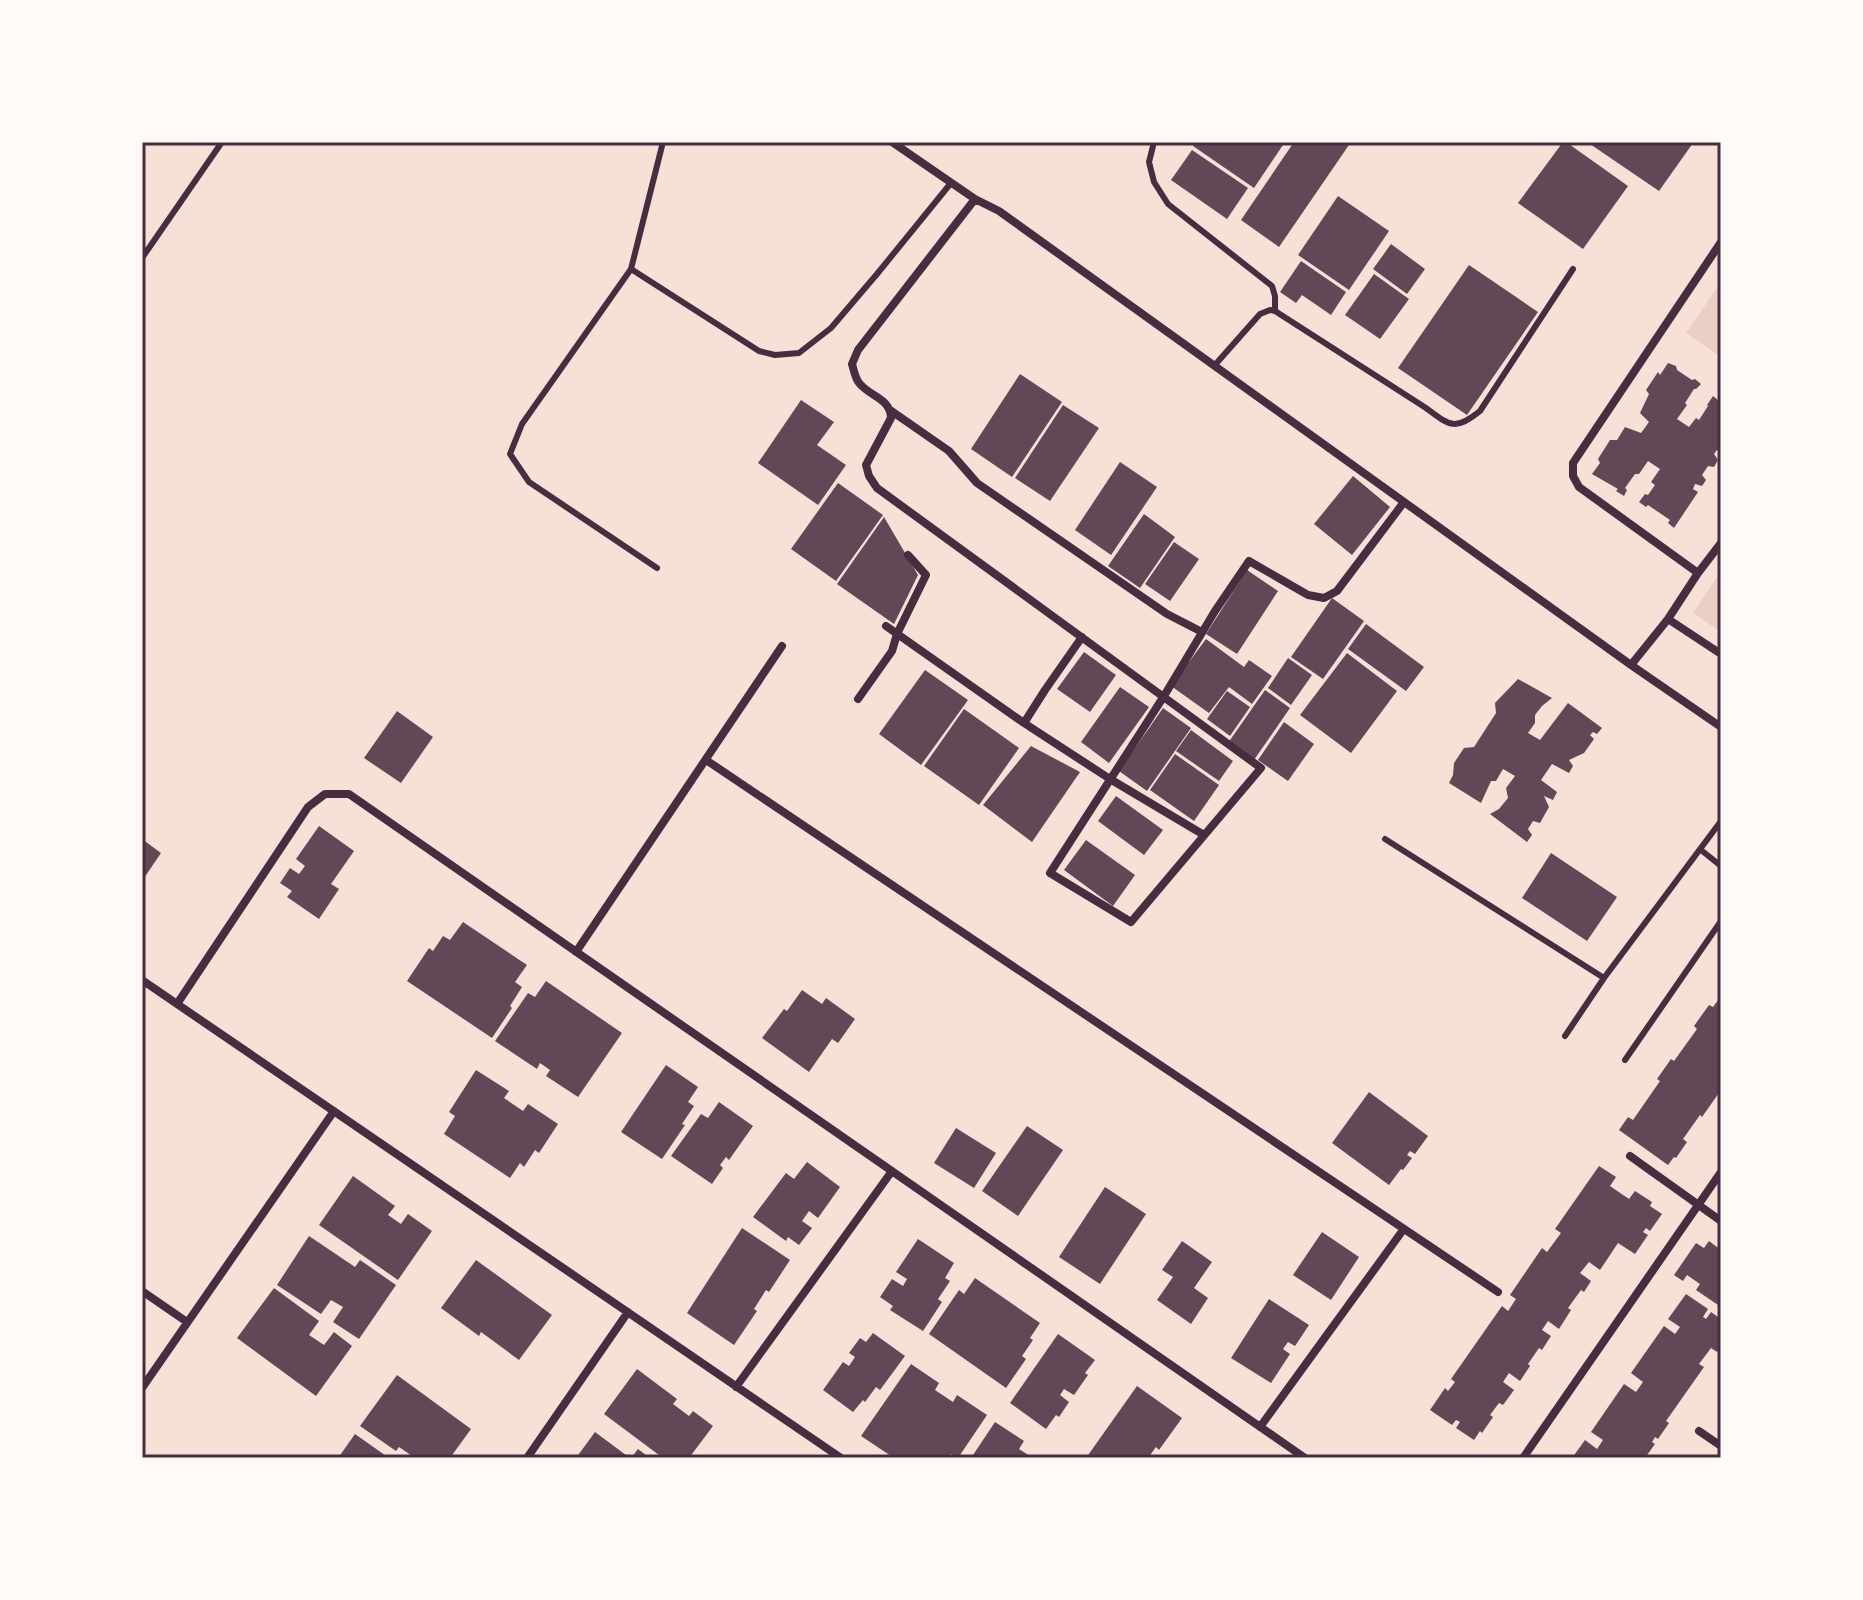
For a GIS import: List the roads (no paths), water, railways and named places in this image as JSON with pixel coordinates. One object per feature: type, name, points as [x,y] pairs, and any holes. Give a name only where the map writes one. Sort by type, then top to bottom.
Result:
[{"type":"street","points":[[892,142],[975,199],[999,211],[1721,727]]},
{"type":"street","points":[[975,199],[858,350],[852,364],[860,384],[886,403],[890,410],[891,418],[866,465],[872,483],[1164,696],[1261,768],[1131,922],[1050,873],[1164,696],[1202,632],[1249,561],[1308,595],[1324,598],[1337,591],[1404,502]]},
{"type":"street","points":[[1698,573],[1579,487],[1573,476],[1573,463],[1721,242]]},
{"type":"street","points":[[890,410],[949,451],[977,483],[1167,614],[1202,632]]},
{"type":"street","points":[[1631,665],[1668,619],[1721,543]]},
{"type":"street","points":[[858,699],[892,651],[926,575],[908,555]]},
{"type":"street","points":[[1668,619],[1721,654]]},
{"type":"street","points":[[886,626],[1024,723],[1204,835]]},
{"type":"street","points":[[1024,723],[1082,637]]},
{"type":"street","points":[[576,952],[782,646]]},
{"type":"street","points":[[706,760],[1498,1292]]},
{"type":"street","points":[[177,1004],[308,807],[325,794],[349,794],[1305,1458]]},
{"type":"street","points":[[142,980],[841,1458]]},
{"type":"street","points":[[142,1388],[334,1111]]},
{"type":"street","points":[[1630,1156],[1721,1221]]},
{"type":"street","points":[[736,1387],[892,1171]]},
{"type":"street","points":[[1523,1458],[1721,1172]]},
{"type":"street","points":[[1260,1427],[1403,1230]]},
{"type":"street","points":[[142,1291],[187,1322]]},
{"type":"street","points":[[527,1458],[628,1312]]},
{"type":"street","points":[[1699,1431],[1721,1446]]},
{"type":"lane","points":[[142,258],[222,142]]},
{"type":"lane","points":[[657,568],[529,482],[510,454],[522,424],[631,269],[663,142]]},
{"type":"lane","points":[[1154,142],[1149,162],[1154,182],[1168,204],[1272,286],[1275,311]]},
{"type":"lane","points":[[631,269],[759,351],[775,355],[799,353],[831,328],[951,183]]},
{"type":"lane","points":[[1214,366],[1260,314],[1275,311],[1444,422],[1454,425],[1465,423],[1480,411],[1573,269]]},
{"type":"lane","points":[[1565,1036],[1604,978],[1721,821]]},
{"type":"lane","points":[[1385,839],[1604,978]]},
{"type":"lane","points":[[1701,850],[1721,866]]},
{"type":"lane","points":[[1625,1060],[1721,921]]}]
